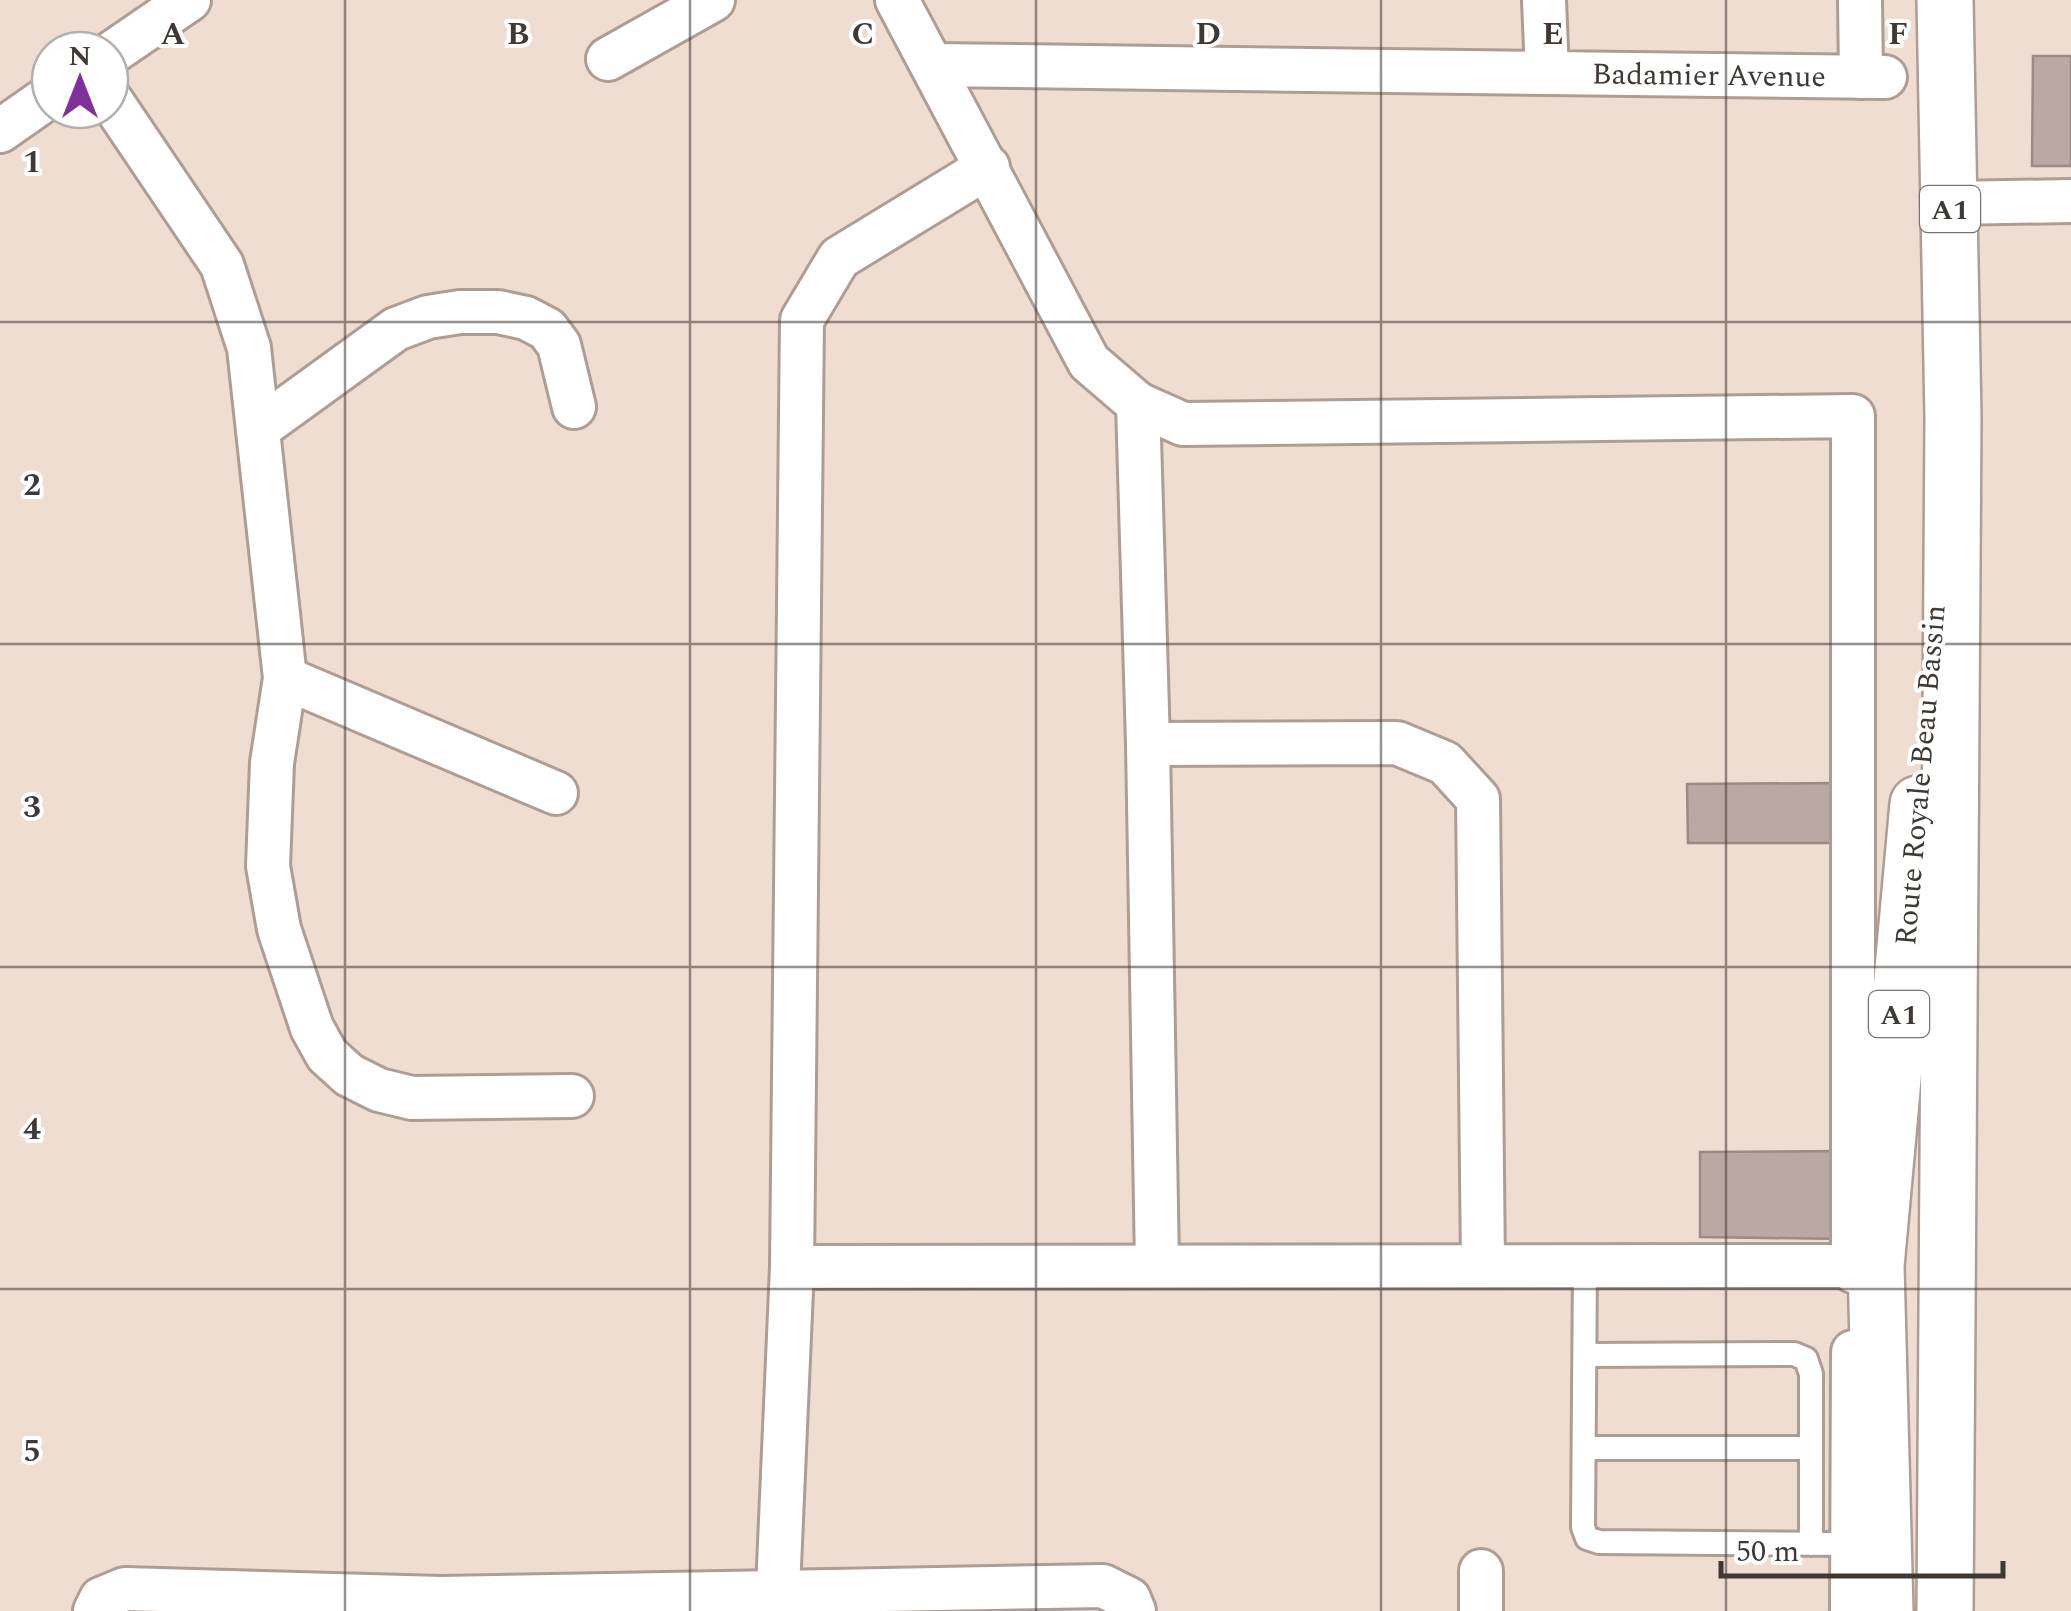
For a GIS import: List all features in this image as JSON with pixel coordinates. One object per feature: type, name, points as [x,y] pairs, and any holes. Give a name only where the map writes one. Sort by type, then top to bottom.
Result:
[{"type":"main road","name":"Route Royale Beau Bassin","points":[[1945,0],[1952,418],[1945,1611]]},
{"type":"main road","name":"Route Royale Beau Bassin","points":[[1886,1611],[1876,1266],[1952,418]]},
{"type":"main road","name":"Route Royale Beau Bassin","points":[[1919,1611],[1915,1240],[1952,418]]},
{"type":"street","points":[[130,40],[189,0]]},
{"type":"street","points":[[608,59],[713,0]]},
{"type":"street","points":[[896,0],[1089,362],[1138,404],[1182,424],[1852,416],[1853,1266],[1831,1544],[1852,1611]]},
{"type":"street","points":[[1544,0],[1546,73]]},
{"type":"street","name":"Badamier Avenue","points":[[932,64],[1873,77],[1860,0]]},
{"type":"street","points":[[0,131],[30,110]]},
{"type":"street","points":[[130,129],[222,264],[249,348],[285,678],[272,763],[268,866],[279,929],[312,1028],[327,1054],[348,1075],[379,1090],[412,1098],[572,1096]]},
{"type":"street","points":[[778,1589],[792,1267],[802,320],[839,258],[988,167]]},
{"type":"street","points":[[1950,203],[2071,201]]},
{"type":"street","points":[[258,429],[396,329],[428,317],[460,312],[498,312],[526,318],[548,329],[559,346],[574,408]]},
{"type":"street","points":[[1138,404],[1156,1265]]},
{"type":"street","points":[[285,678],[556,793]]},
{"type":"street","points":[[1148,744],[1398,743],[1445,763],[1478,799],[1483,1265]]},
{"type":"street","points":[[792,1267],[1853,1266]]},
{"type":"street","points":[[95,1611],[101,1599],[126,1589],[442,1604],[778,1589],[1103,1586],[1129,1600],[1134,1611]]},
{"type":"lane","points":[[1585,1265],[1583,1527],[1588,1538],[1599,1542],[1831,1544],[1810,1448],[1810,1374],[1806,1359],[1794,1354],[1585,1355]]},
{"type":"lane","points":[[1584,1448],[1810,1448]]},
{"type":"building","points":[[2033,56],[2071,56],[2071,166],[2032,166]]},
{"type":"building","points":[[1833,783],[1833,843],[1688,843],[1687,784]]},
{"type":"building","points":[[1840,1151],[1842,1239],[1700,1237],[1700,1152]]}]
